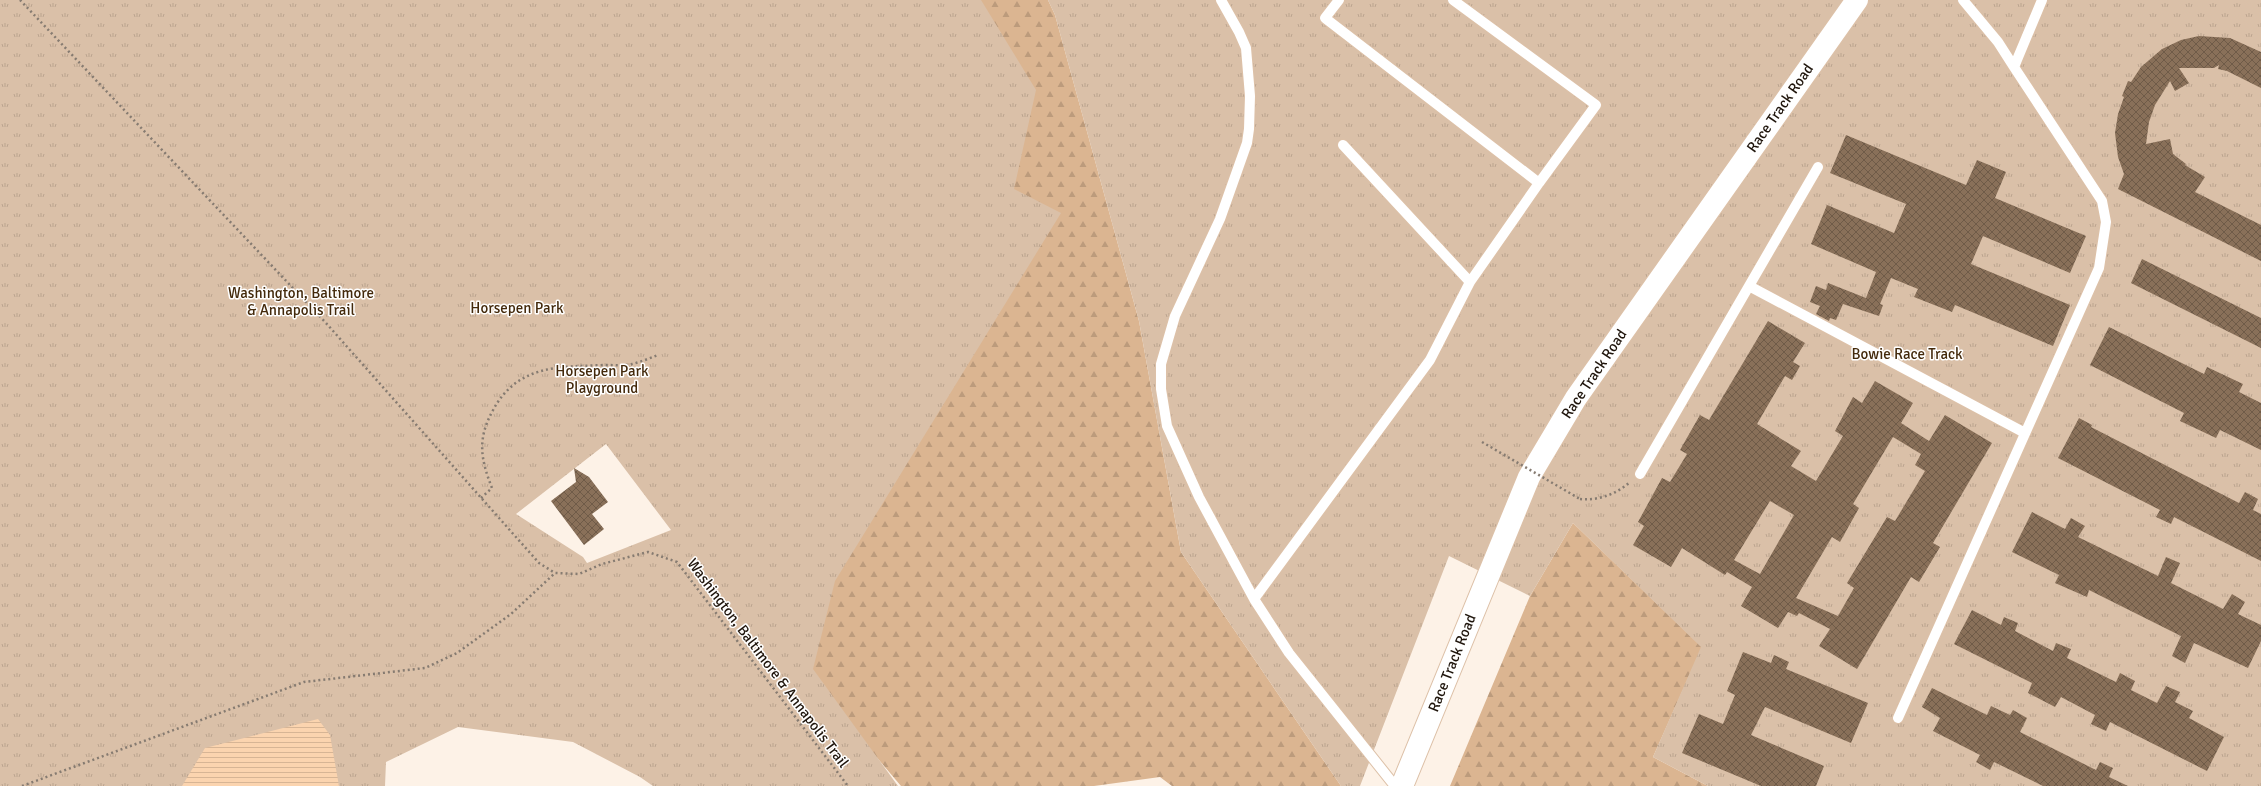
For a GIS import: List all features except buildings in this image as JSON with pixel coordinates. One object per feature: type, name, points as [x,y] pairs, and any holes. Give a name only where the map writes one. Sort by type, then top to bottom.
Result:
[{"type":"street","name":"Race Track Road","points":[[1402,786],[1529,477],[1545,448],[1576,398],[1856,0]]},
{"type":"lane","points":[[1221,0],[1246,48],[1250,96],[1248,136],[1220,219],[1175,316],[1161,364],[1161,389],[1166,426],[1199,497],[1254,599],[1289,653],[1395,786]]},
{"type":"lane","points":[[1338,0],[1325,18],[1539,183]]},
{"type":"lane","points":[[1254,599],[1430,360],[1470,282],[1539,183],[1596,105],[1453,0]]},
{"type":"lane","points":[[1898,718],[2099,268],[2106,222],[2102,201],[1998,42],[1963,0]]},
{"type":"lane","points":[[2014,66],[2042,0]]},
{"type":"lane","points":[[1343,144],[1470,282]]},
{"type":"lane","points":[[1640,474],[1818,167]]},
{"type":"lane","points":[[1750,286],[2025,433]]},
{"type":"path","points":[[20,0],[326,323],[539,563],[554,573],[511,614],[457,653],[425,668],[304,682],[22,786]]},
{"type":"path","points":[[481,498],[492,488],[482,451],[482,434],[497,402],[508,389],[538,370],[555,367],[632,364],[658,355]]},
{"type":"path","points":[[1482,442],[1580,499],[1593,500],[1622,489],[1640,474]]},
{"type":"path","name":"Washington, Baltimore & Annapolis Trail","points":[[554,573],[579,574],[602,564],[648,552],[677,562],[848,786]]},
{"type":"green space","name":"Washington, Baltimore & Annapolis Trail","points":[[0,0],[981,0],[1036,90],[1014,189],[1061,213],[835,581],[813,669],[898,786],[653,786],[640,777],[573,742],[458,727],[386,762],[385,786],[0,786]],"holes":[[[606,444],[671,530],[587,563],[583,557],[516,514]]]},
{"type":"green space","points":[[74,0],[1048,0],[1055,15],[1139,321],[1181,552],[1341,786],[1172,786],[1160,777],[1094,786],[901,786],[783,647],[784,511]]},
{"type":"green space","name":"Bowie Race Track","points":[[1048,0],[2261,0],[2261,786],[1708,786],[1653,757],[1701,647],[1573,523],[1530,596],[1449,556],[1360,786],[1341,786],[1181,552],[1139,321],[1055,15]]},
{"type":"green space","points":[[1573,523],[1702,647],[1653,757],[1708,786],[1450,786],[1530,596]]},
{"type":"shaded area","points":[[318,719],[330,735],[339,786],[182,786],[205,748]]},
{"type":"park label","name":"Horsepen Park","points":[[517,308]]},
{"type":"park label","name":"Horsepen Park Playground","points":[[602,380]]}]
